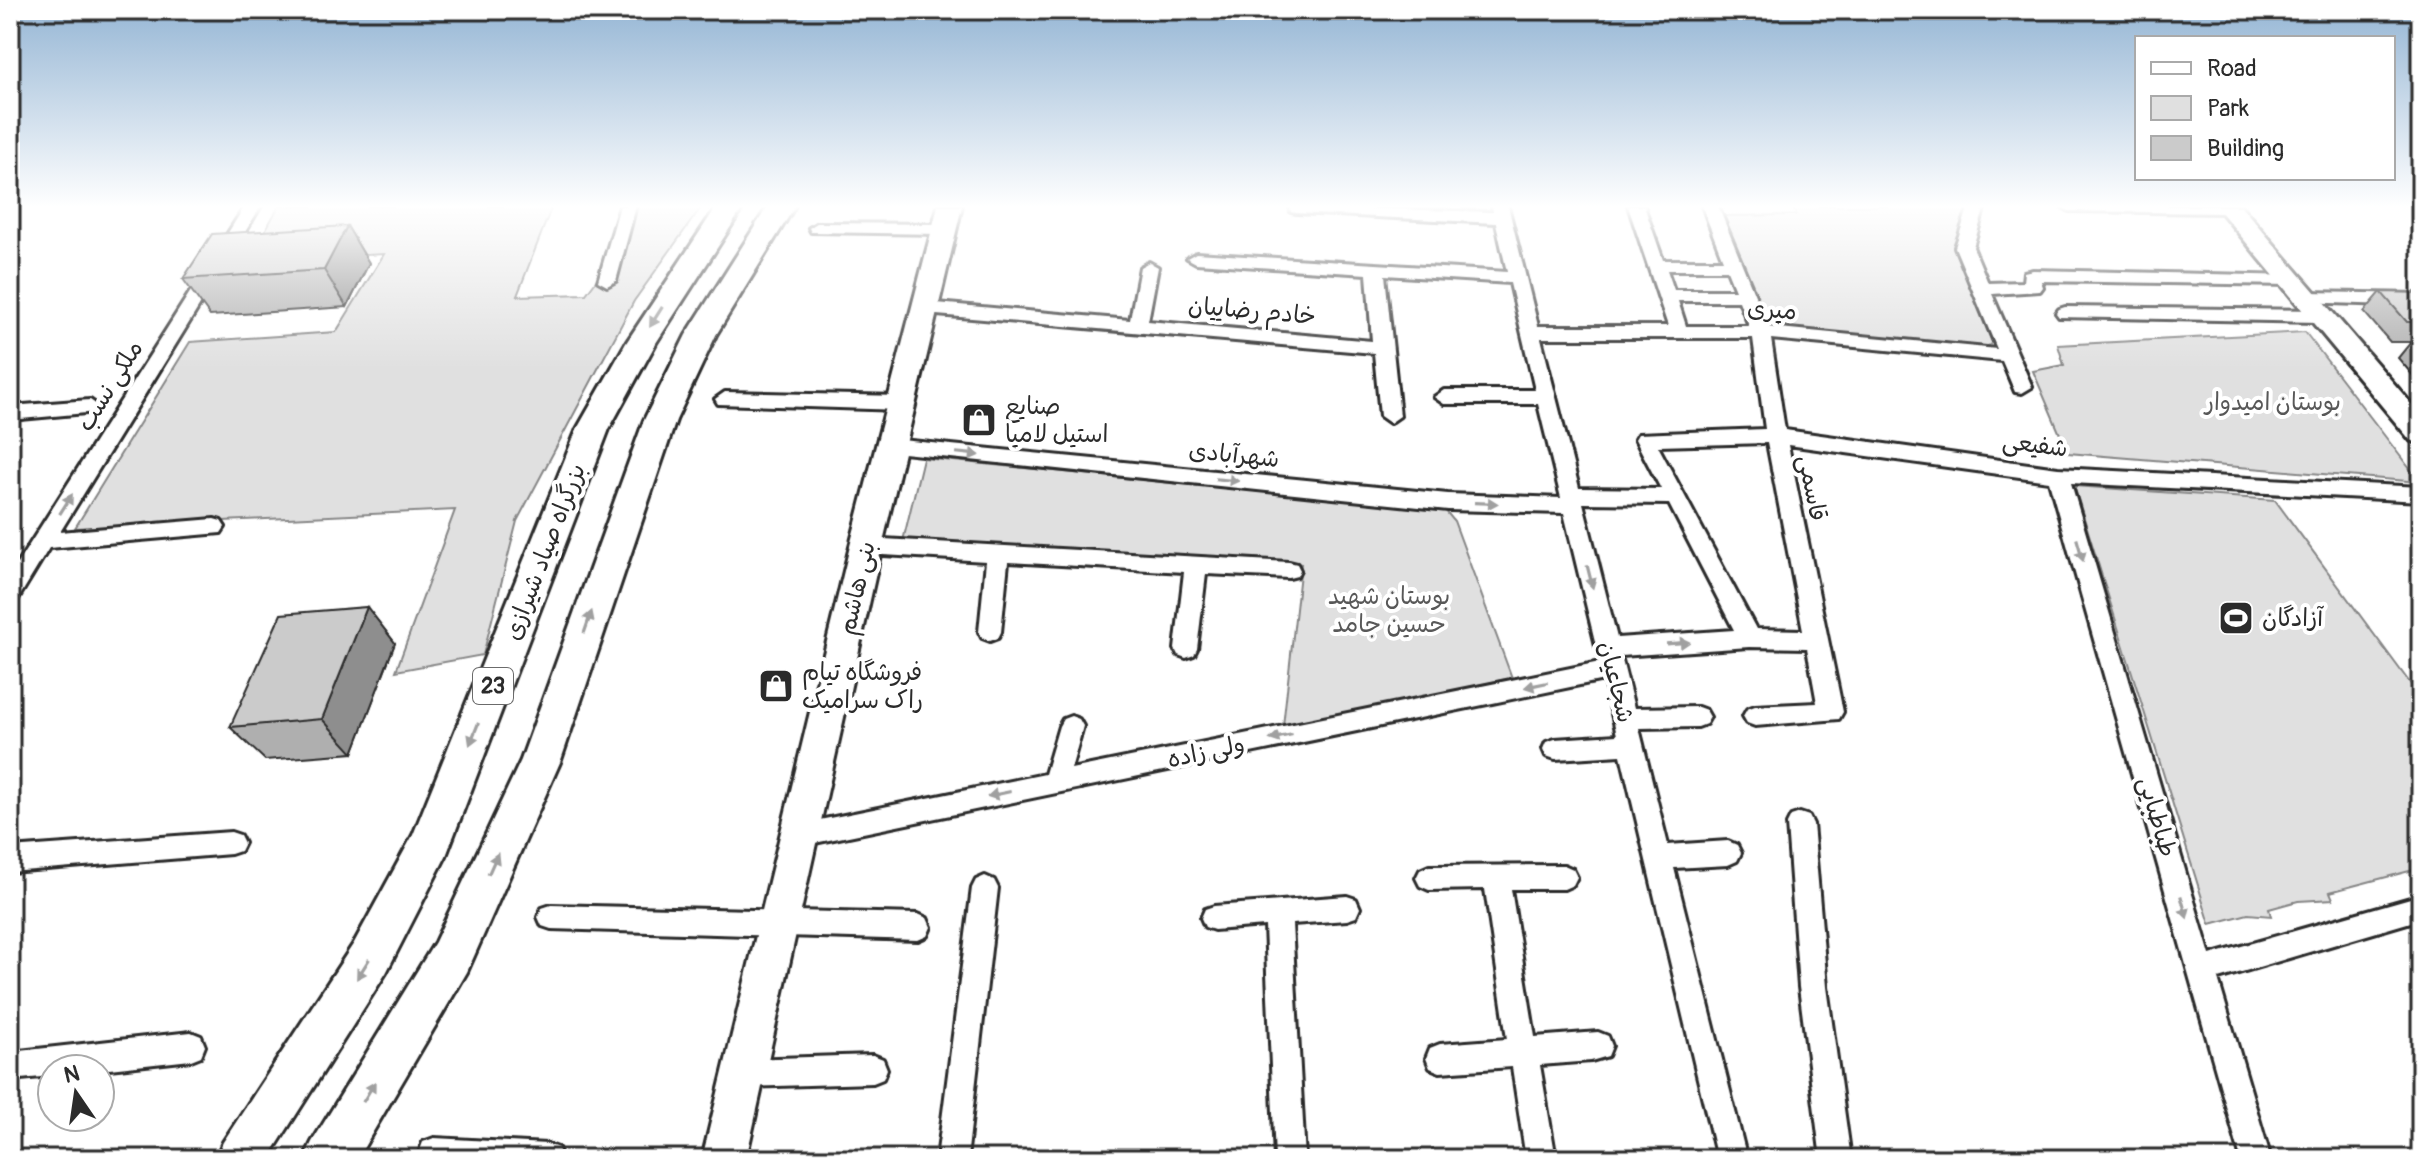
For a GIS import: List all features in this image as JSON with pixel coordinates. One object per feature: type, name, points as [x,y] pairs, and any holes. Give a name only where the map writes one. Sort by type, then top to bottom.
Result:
[{"type":"highway","name":"بزرگراه صیاد شیرازی","points":[[240,1159],[370,958],[431,843],[593,429],[619,378],[693,261]]},
{"type":"highway","points":[[329,1159],[451,957],[541,760],[660,420],[701,335],[747,261]]},
{"type":"main road","name":"بنی هاشم","points":[[724,1159],[866,546],[937,261]]},
{"type":"main road","points":[[2274,261],[2421,434]]},
{"type":"street","name":"ملکی نسب","points":[[10,593],[219,261]]},
{"type":"street","points":[[607,281],[613,261]]},
{"type":"street","points":[[1247,261],[1518,278]]},
{"type":"street","name":"شجاعیان","points":[[1514,261],[1732,1159]]},
{"type":"street","points":[[1655,261],[1679,332]]},
{"type":"street","name":"قاسمی","points":[[1733,261],[1761,332],[1776,436],[1814,639],[1831,712],[1755,716]]},
{"type":"street","points":[[1971,261],[2022,387]]},
{"type":"street","points":[[1657,265],[1735,265]]},
{"type":"street","points":[[1138,327],[1149,267]]},
{"type":"street","points":[[1375,267],[1390,416]]},
{"type":"street","points":[[1982,289],[2034,287],[2030,276],[2033,275],[2306,298],[2421,300]]},
{"type":"street","points":[[1667,296],[1747,295]]},
{"type":"street","points":[[2065,313],[2306,298]]},
{"type":"street","name":"خادم رضاییان","points":[[925,308],[1374,347],[1382,344]]},
{"type":"street","name":"میری","points":[[1531,332],[1761,332],[2009,356]]},
{"type":"street","points":[[1444,397],[1547,397]]},
{"type":"street","points":[[725,399],[901,403]]},
{"type":"street","points":[[10,413],[90,407]]},
{"type":"street","name":"شفیعی","points":[[1675,497],[1645,439],[1776,436],[2058,475],[2421,494]]},
{"type":"street","name":"شهرآبادی","points":[[891,446],[1448,502],[1675,497]]},
{"type":"street","name":"طباطبایی","points":[[2058,475],[2256,1159]]},
{"type":"street","points":[[1675,497],[1749,638]]},
{"type":"street","points":[[43,541],[214,527]]},
{"type":"street","points":[[866,546],[1289,570]]},
{"type":"street","points":[[990,632],[998,553]]},
{"type":"street","points":[[1186,649],[1196,565]]},
{"type":"street","name":"ولی زاده","points":[[800,835],[1055,783],[1610,659],[1749,638],[1814,639]]},
{"type":"street","points":[[1624,718],[1698,717]]},
{"type":"street","points":[[1055,783],[1071,726]]},
{"type":"street","points":[[1555,749],[1631,744]]},
{"type":"street","points":[[1800,824],[1813,987],[1836,1159]]},
{"type":"street","points":[[10,860],[231,843]]},
{"type":"street","points":[[1658,857],[1728,853]]},
{"type":"street","points":[[1429,878],[1564,877]]},
{"type":"street","points":[[1496,879],[1541,1159]]},
{"type":"street","points":[[952,1159],[985,888]]},
{"type":"street","points":[[2202,970],[2421,907]]},
{"type":"street","points":[[1214,918],[1347,908]]},
{"type":"street","points":[[1278,915],[1290,1159]]},
{"type":"street","points":[[551,917],[918,927]]},
{"type":"street","points":[[10,1066],[191,1046]]},
{"type":"street","points":[[1440,1058],[1598,1046],[1591,1047]]},
{"type":"street","points":[[744,1073],[873,1069]]},
{"type":"street","points":[[434,1153],[547,1159]]},
{"type":"green space","points":[[380,261],[531,261],[517,296],[586,294],[611,261],[663,261],[634,301],[517,521],[483,655],[396,671],[455,510],[75,528],[190,342],[336,332]]},
{"type":"green space","points":[[1740,261],[1963,261],[1995,340],[1985,349],[1765,326]]},
{"type":"green space","name":"بوستان امیدوار","points":[[2305,332],[2420,482],[2068,453],[2033,371],[2064,365],[2058,345]]},
{"type":"green space","name":"بوستان شهید حسین جامد","points":[[923,458],[1445,510],[1454,521],[1512,678],[1283,726],[1301,564],[903,541]]},
{"type":"green space","name":"آزادگان","points":[[2074,486],[2275,500],[2421,698],[2421,868],[2330,892],[2333,899],[2298,901],[2269,909],[2271,916],[2248,914],[2210,924]]},
{"type":"building","points":[[195,261],[329,261],[324,270],[183,279]]},
{"type":"building","points":[[2381,292],[2421,293],[2421,322],[2407,322]]},
{"type":"building","points":[[367,607],[322,719],[230,727],[281,614]]},
{"type":"place","name":"صنایع استیل لامیا","points":[[979,420]]},
{"type":"place","name":"آزادگان","points":[[2236,618]]},
{"type":"place","name":"فروشگاه تیام راک سرامیک","points":[[776,686]]}]
